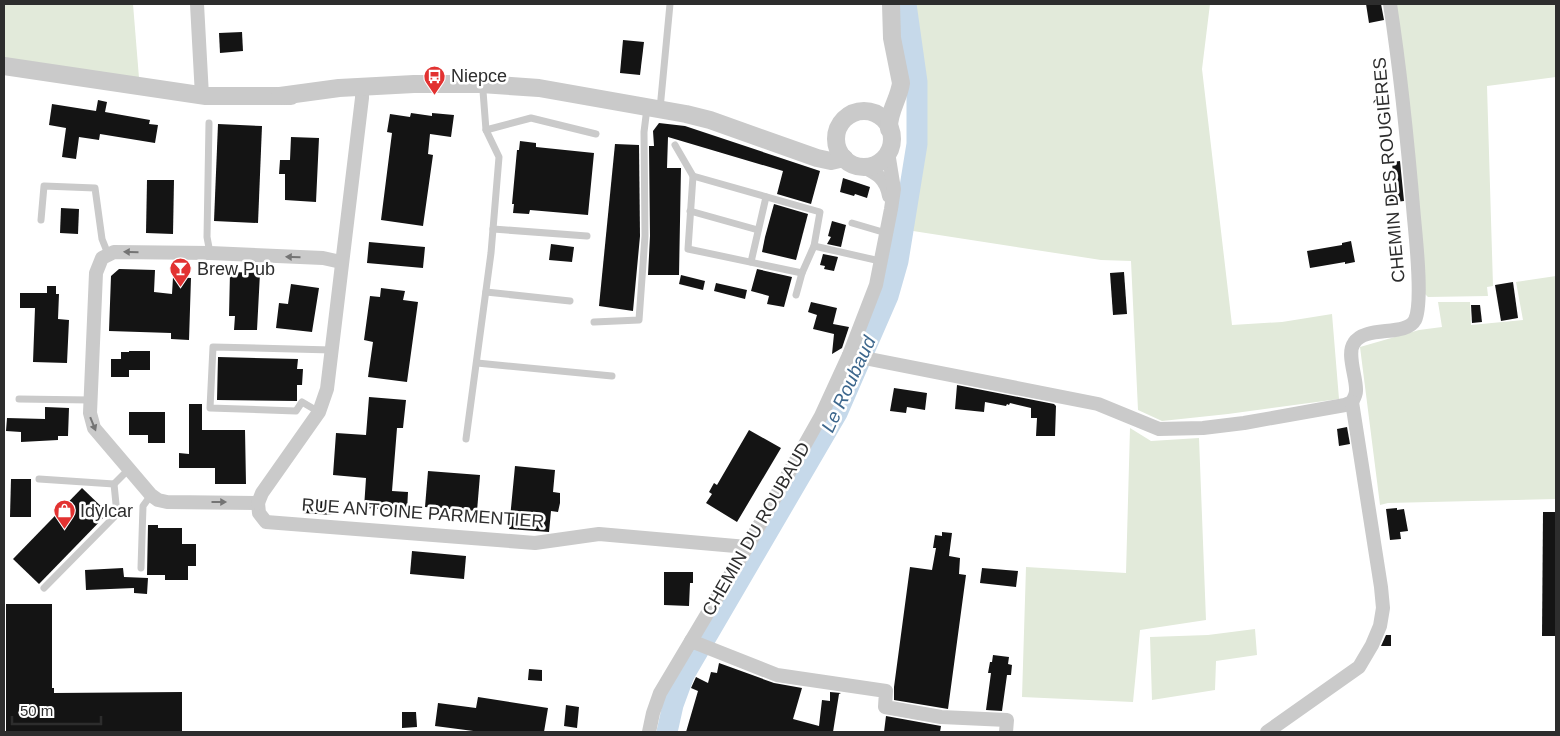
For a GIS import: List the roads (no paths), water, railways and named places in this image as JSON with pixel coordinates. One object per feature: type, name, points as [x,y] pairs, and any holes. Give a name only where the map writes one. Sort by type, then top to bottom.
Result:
[{"type":"street","points":[[197,4],[202,96]]},
{"type":"street","points":[[891,4],[892,38],[901,82],[900,90],[890,114],[889,129],[892,141],[888,152],[879,163],[863,167],[855,165],[844,158],[838,149],[837,135],[841,123],[855,113],[880,105],[892,91],[895,82],[895,59]]},
{"type":"street","name":"CHEMIN DES ROUGIÈRES","points":[[1352,402],[1356,392],[1351,353],[1353,343],[1360,337],[1370,333],[1403,328],[1412,324],[1416,318],[1418,306],[1418,257],[1408,143],[1390,4]]},
{"type":"street","points":[[4,66],[202,96],[280,96],[362,92],[457,83],[539,88],[710,120],[826,160],[844,158]]},
{"type":"street","points":[[362,92],[435,95],[483,91],[512,86]]},
{"type":"street","points":[[341,262],[323,258],[210,253],[114,252],[102,258],[96,274],[90,413],[94,428],[150,495],[158,500],[167,502],[258,504],[262,493],[319,412],[328,389],[341,262],[362,92]]},
{"type":"street","points":[[864,111],[880,117],[889,129]]},
{"type":"street","points":[[790,148],[815,150],[837,135]]},
{"type":"street","name":"CHEMIN DU ROUBAUD","points":[[649,732],[660,693],[747,547],[821,416],[852,356],[876,285],[891,209],[894,189],[888,152]]},
{"type":"street","name":"CHEMIN DU ROUBAUD","points":[[863,167],[876,174],[886,183],[891,209]]},
{"type":"street","points":[[852,356],[1098,404],[1159,429],[1203,428],[1244,423],[1352,402],[1381,587],[1383,608],[1380,626],[1369,651],[1359,667],[1267,732]]},
{"type":"street","name":"RUE ANTOINE PARMENTIER","points":[[258,504],[259,513],[266,522],[535,543],[599,534],[747,547]]},
{"type":"street","points":[[692,641],[777,675],[886,690],[885,707],[941,718],[1007,720],[1006,732]]},
{"type":"lane","points":[[594,322],[639,320],[645,236],[644,132],[653,108],[670,4]]},
{"type":"lane","points":[[466,439],[486,292],[498,157],[486,130],[483,91]]},
{"type":"lane","points":[[486,130],[532,118],[596,134]]},
{"type":"lane","points":[[209,123],[207,238],[210,253]]},
{"type":"lane","points":[[675,145],[692,176],[688,249],[802,273]]},
{"type":"lane","points":[[692,176],[820,212],[814,246],[802,273],[796,295]]},
{"type":"lane","points":[[41,220],[44,186],[95,188],[102,239],[108,254]]},
{"type":"lane","points":[[751,262],[766,197]]},
{"type":"lane","points":[[690,212],[758,230]]},
{"type":"lane","points":[[852,223],[886,232]]},
{"type":"lane","points":[[493,228],[587,236]]},
{"type":"lane","points":[[814,246],[880,261]]},
{"type":"lane","points":[[486,292],[570,301]]},
{"type":"lane","points":[[319,412],[302,402],[296,411],[210,408],[213,347],[332,350]]},
{"type":"lane","points":[[476,363],[612,376]]},
{"type":"lane","points":[[19,399],[90,400]]},
{"type":"lane","points":[[39,479],[114,484],[129,469]]},
{"type":"lane","points":[[44,588],[117,514],[114,484]]},
{"type":"lane","points":[[141,568],[143,506],[150,495]]},
{"type":"waterway","name":"Le Roubaud","points":[[667,732],[673,705],[684,675],[837,413],[888,296],[898,261],[917,144],[917,82],[906,4]]},
{"type":"place","name":"Niepce","points":[[435,95]]},
{"type":"place","name":"Brew Pub","points":[[181,288]]},
{"type":"place","name":"Idylcar","points":[[64,530]]}]
